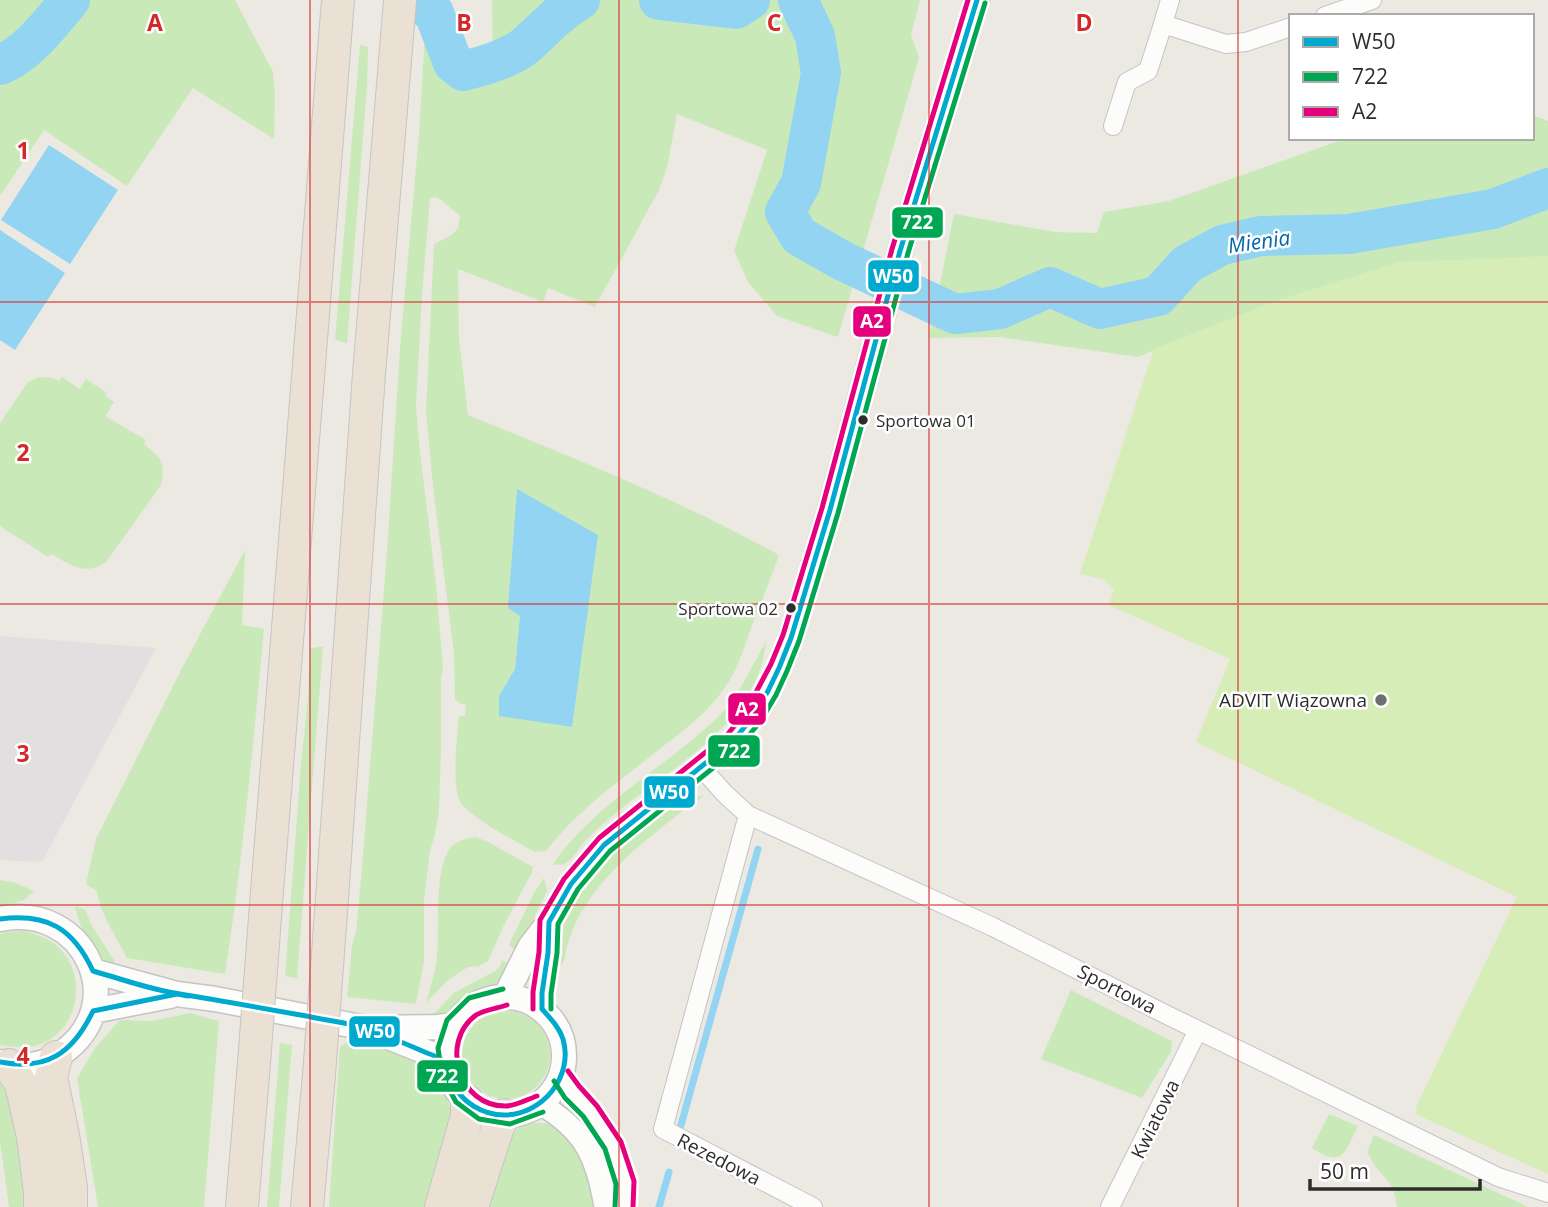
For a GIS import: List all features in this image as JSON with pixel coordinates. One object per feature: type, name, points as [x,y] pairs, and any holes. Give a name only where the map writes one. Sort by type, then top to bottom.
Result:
[{"type":"highway","points":[[242,1207],[338,0]]},
{"type":"highway","points":[[307,1207],[319,1075],[369,374],[400,0]]},
{"type":"highway","points":[[56,1057],[51,1077],[71,1186],[71,1207]]},
{"type":"highway","points":[[5,1064],[21,1084],[33,1137],[40,1207]]},
{"type":"highway","points":[[441,1207],[467,1116],[467,1101]]},
{"type":"highway","points":[[472,1207],[504,1115]]},
{"type":"main road","points":[[505,997],[530,947],[549,922],[571,884],[604,845],[733,741],[757,709],[779,668],[791,638],[830,510],[900,251],[977,0]]},
{"type":"main road","points":[[0,919],[28,916],[63,929],[82,948],[93,971],[95,991],[93,1011],[87,1025],[79,1038],[56,1057],[33,1065],[5,1064]]},
{"type":"main road","points":[[542,1009],[549,922]]},
{"type":"main road","points":[[93,971],[177,994],[366,1028],[436,1056],[447,1064]]},
{"type":"main road","points":[[93,1011],[177,994]]},
{"type":"main road","points":[[505,997],[524,1000],[542,1009],[558,1028],[565,1052],[561,1076],[549,1097],[523,1113],[487,1113],[473,1106],[453,1084],[447,1064],[447,1044],[460,1017],[476,1004],[505,997]]},
{"type":"main road","points":[[366,1028],[455,1025]]},
{"type":"street","points":[[1113,126],[1127,82],[1148,71],[1170,0]]},
{"type":"street","points":[[1331,14],[1372,0]]},
{"type":"street","points":[[1163,24],[1226,44],[1247,42],[1289,28]]},
{"type":"street","name":"Sportowa","points":[[700,766],[731,800],[748,814],[993,927],[1498,1177],[1548,1193]]},
{"type":"street","name":"Rezedowa","points":[[748,814],[663,1129],[813,1207]]},
{"type":"street","name":"Kwiatowa","points":[[1110,1207],[1198,1030]]},
{"type":"street","points":[[561,1076],[613,1145],[625,1183],[624,1207]]},
{"type":"street","points":[[540,1104],[557,1114],[582,1138],[597,1168],[605,1207]]},
{"type":"shaded area","points":[[0,636],[156,648],[42,862],[0,860]]},
{"type":"green space","points":[[0,0],[235,0],[273,72],[274,139],[193,88],[127,186],[44,130],[0,196]]},
{"type":"green space","points":[[492,0],[920,0],[911,35],[919,58],[838,337],[777,316],[748,282],[734,251],[767,150],[677,114],[667,168],[659,190],[595,307],[548,288],[543,302],[458,269],[459,338],[468,415],[665,498],[779,555],[731,679],[718,697],[693,722],[587,807],[546,851],[535,852],[481,820],[463,806],[457,791],[459,716],[465,716],[466,705],[455,699],[454,654],[426,411],[434,244],[458,229],[460,216],[441,200],[434,197],[430,199],[416,406],[443,668],[439,812],[430,851],[424,901],[424,961],[416,1004],[347,997],[361,880],[425,33],[443,60],[452,82],[461,89],[493,71]],"holes":[[[520,616],[572,727],[499,696],[515,670]]]},
{"type":"green space","points":[[360,45],[368,47],[367,86],[347,343],[335,340]]},
{"type":"green space","points":[[1534,116],[1548,121],[1548,403],[1114,474],[1154,350],[1138,357],[999,337],[929,338],[954,214],[1055,232],[1097,233],[1104,212],[1169,201],[1341,140],[1534,140]]},
{"type":"green space","name":"ADVIT Wiązowna","points":[[1548,256],[1548,1174],[1415,1114],[1517,897],[1196,742],[1230,659],[1109,605],[1114,590],[1103,579],[1080,574],[1154,349],[1270,303],[1399,262]]},
{"type":"green space","points":[[39,377],[59,381],[62,377],[80,389],[86,379],[107,393],[105,396],[114,402],[105,416],[146,440],[144,444],[161,461],[161,485],[107,561],[100,566],[79,568],[51,554],[48,557],[0,526],[0,423],[28,382]]},
{"type":"green space","points":[[245,550],[242,625],[264,629],[252,758],[225,974],[127,958],[106,918],[97,891],[86,884],[96,839]]},
{"type":"green space","points":[[766,641],[755,683],[725,725],[707,743],[604,823],[568,862],[553,864],[589,822],[717,718],[738,691]]},
{"type":"green space","points":[[323,647],[295,978],[285,976],[310,649]]},
{"type":"green space","points":[[704,796],[639,846],[613,871],[582,912],[568,943],[564,961],[561,965],[555,963],[557,947],[567,919],[595,874],[671,805],[687,797]]},
{"type":"green space","points":[[476,837],[533,867],[532,872],[488,961],[479,966],[468,967],[457,974],[426,1003],[436,961],[439,884],[445,857],[457,843]]},
{"type":"green space","points":[[544,878],[547,891],[517,952],[509,945]]},
{"type":"green space","points":[[0,880],[34,891],[24,900],[0,907]]},
{"type":"green space","points":[[75,906],[85,910],[119,968],[95,951],[80,925]]},
{"type":"green space","points":[[24,931],[51,941],[68,959],[74,973],[75,1002],[71,1016],[52,1038],[28,1047],[0,1045],[0,934]]},
{"type":"green space","points":[[502,960],[512,965],[496,984],[476,991],[447,1012],[427,1017],[437,1011],[454,993],[495,971]]},
{"type":"green space","points":[[1071,990],[1172,1041],[1171,1052],[1142,1098],[1041,1059]]},
{"type":"green space","points":[[497,1011],[515,1011],[531,1018],[543,1030],[550,1046],[550,1064],[543,1080],[531,1092],[515,1099],[497,1099],[481,1092],[469,1080],[462,1064],[462,1046],[469,1030],[481,1018]]},
{"type":"green space","points":[[190,1013],[219,1021],[204,1207],[98,1207],[77,1078],[95,1048],[120,1020],[152,1021]]},
{"type":"green space","points":[[354,1037],[426,1064],[444,1091],[451,1109],[449,1133],[426,1207],[329,1207],[340,1047]]},
{"type":"green space","points":[[280,1043],[292,1045],[279,1207],[267,1207]]},
{"type":"green space","points":[[0,1078],[14,1112],[26,1207],[9,1207],[0,1141]]},
{"type":"green space","points":[[1329,1114],[1358,1126],[1345,1151],[1336,1157],[1322,1154],[1312,1148]]},
{"type":"green space","points":[[536,1123],[551,1124],[564,1130],[580,1148],[589,1171],[594,1207],[483,1207],[499,1153],[519,1127]]},
{"type":"green space","points":[[1374,1135],[1528,1207],[1397,1207],[1391,1185],[1367,1152]]},
{"type":"water","points":[[49,145],[118,190],[70,264],[1,220]]},
{"type":"water","points":[[0,230],[65,273],[15,350],[0,340]]},
{"type":"water","points":[[517,489],[598,535],[572,727],[499,716],[499,696],[515,669],[520,616],[508,608]]},
{"type":"waterway","name":"Mienia","points":[[0,65],[29,46],[70,0]]},
{"type":"waterway","name":"Mienia","points":[[413,0],[434,13],[453,63],[463,71],[495,62],[519,50],[580,0]]},
{"type":"waterway","name":"Mienia","points":[[659,0],[736,9],[750,0]]},
{"type":"waterway","name":"Mienia","points":[[798,0],[815,36],[821,73],[801,183],[785,212],[799,236],[843,261],[955,314],[1000,309],[1050,287],[1100,309],[1158,296],[1187,264],[1222,245],[1261,236],[1349,234],[1493,209],[1548,188]]},
{"type":"waterway","points":[[681,1125],[758,849]]},
{"type":"waterway","points":[[659,1207],[669,1172]]},
{"type":"transit line","name":"A2","points":[[533,1009],[540,920],[564,879],[599,838],[727,735],[745,713],[771,664],[783,635],[822,508],[892,249],[968,0]]},
{"type":"transit line","name":"W50","points":[[93,971],[169,992],[368,1029],[442,1060],[446,1063],[461,1096],[488,1113],[518,1113],[542,1101],[552,1091],[564,1067],[565,1053],[559,1031],[542,1009],[549,922],[571,884],[604,845],[733,741],[752,718],[779,668],[791,638],[830,510],[900,251],[977,0]]},
{"type":"transit line","name":"722","points":[[551,1009],[558,924],[578,889],[610,851],[739,747],[760,722],[787,671],[799,641],[838,513],[908,253],[985,3]]},
{"type":"transit line","name":"W50","points":[[0,919],[32,919],[57,927],[77,944],[93,971]]},
{"type":"transit line","name":"722","points":[[503,989],[469,998],[447,1020],[438,1048],[442,1076],[456,1102],[479,1119],[510,1124],[543,1112]]},
{"type":"transit line","name":"W50","points":[[0,1062],[32,1064],[57,1056],[77,1038],[93,1011],[177,994],[188,996]]},
{"type":"transit line","name":"A2","points":[[507,1005],[479,1013],[465,1027],[458,1041],[460,1071],[466,1085],[476,1096],[490,1103],[510,1106],[537,1096]]},
{"type":"transit line","name":"A2","points":[[568,1071],[597,1106],[621,1142],[634,1181],[633,1207]]},
{"type":"transit line","name":"722","points":[[554,1081],[565,1098],[583,1116],[605,1149],[616,1184],[615,1207]]},
{"type":"place","name":"Sportowa 01","points":[[863,420]]},
{"type":"place","name":"Sportowa 02","points":[[791,608]]},
{"type":"place","name":"ADVIT Wiązowna","points":[[1381,700]]}]
